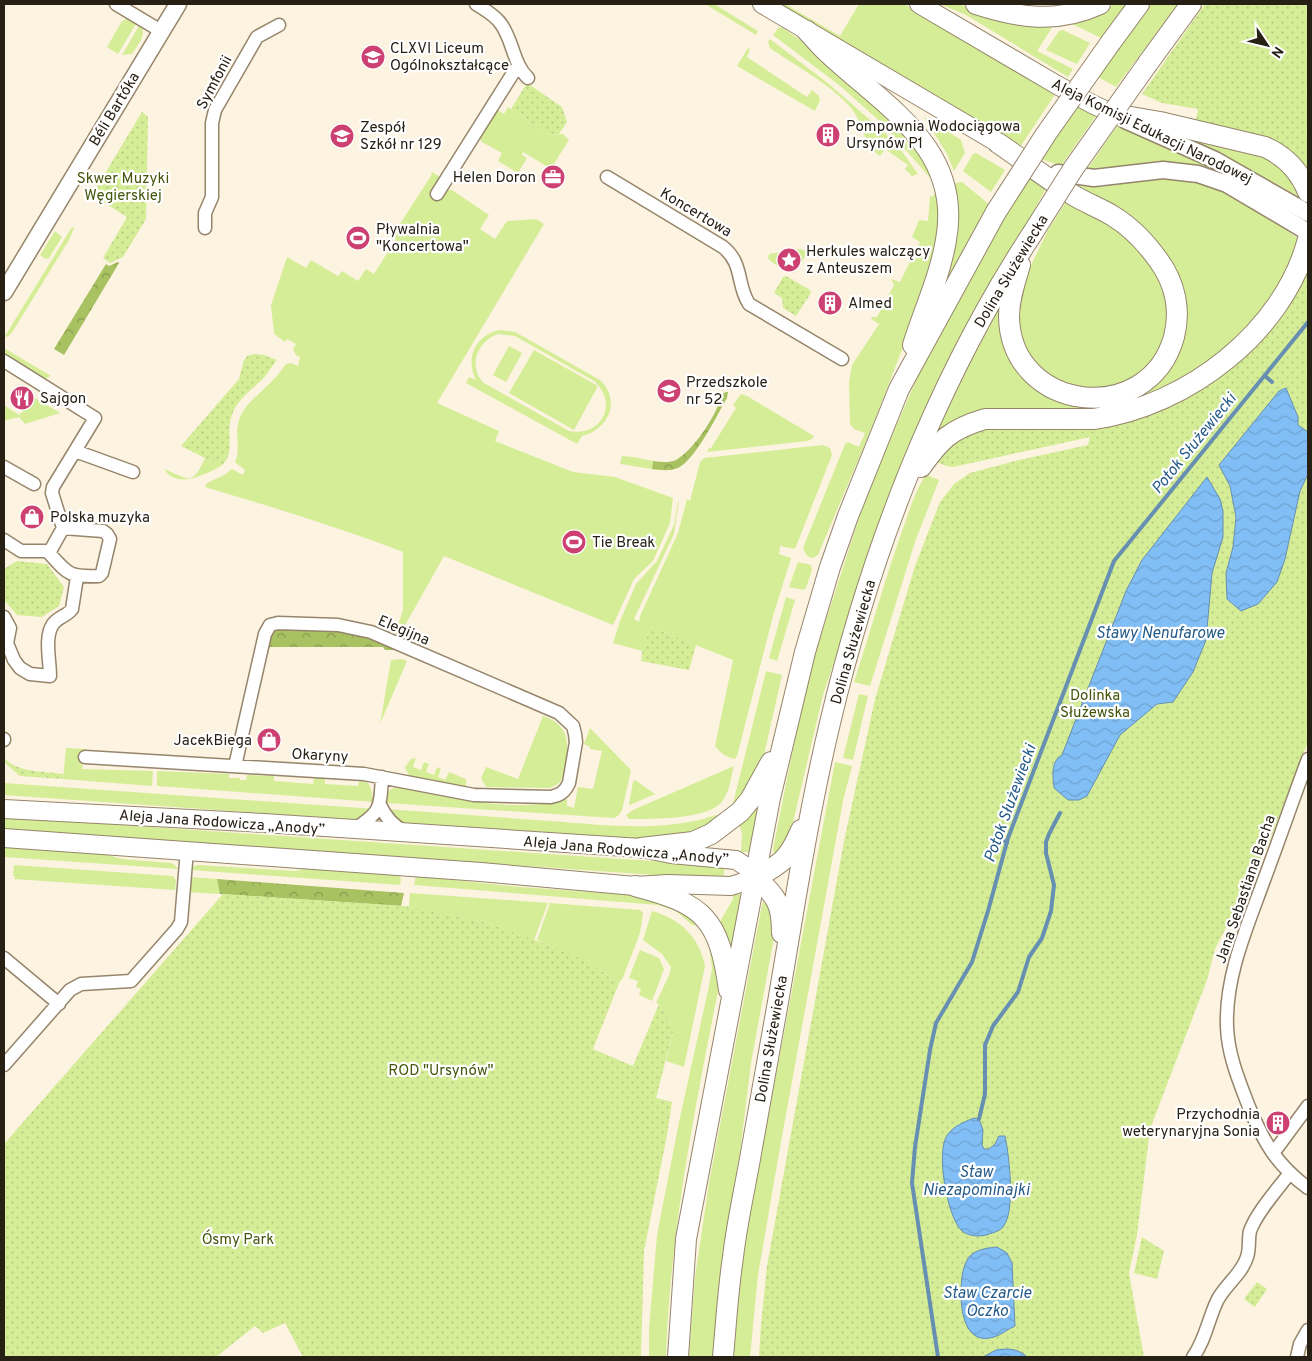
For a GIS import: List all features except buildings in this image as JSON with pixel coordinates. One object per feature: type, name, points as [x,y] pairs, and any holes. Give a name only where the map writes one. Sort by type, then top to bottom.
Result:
[{"type":"main road","name":"Aleja Komisji Edukacji Narodowej","points":[[762,4],[998,143]]},
{"type":"main road","name":"Aleja Komisji Edukacji Narodowej","points":[[918,4],[1079,97],[1114,114]]},
{"type":"main road","points":[[976,4],[1005,12],[1040,18],[1061,17],[1100,4]]},
{"type":"main road","points":[[899,389],[996,212],[1046,134],[1139,4]]},
{"type":"main road","name":"Dolina Służewiecka","points":[[723,1357],[733,1256],[813,800],[848,650],[873,571],[902,493],[931,424],[994,295],[1078,161],[1191,4]]},
{"type":"main road","points":[[678,1357],[686,1239],[770,798],[785,733],[805,652],[830,567],[848,516],[899,389],[944,252],[948,228],[943,183],[930,151],[908,123],[881,97],[828,53],[807,31]]},
{"type":"main road","points":[[1114,114],[1160,122],[1265,147],[1281,156],[1294,167],[1308,192]]},
{"type":"main road","points":[[998,143],[1074,195],[1124,224],[1152,252],[1165,270],[1175,296],[1177,324],[1173,341],[1166,355],[1146,380],[1135,388],[1119,395],[1089,398],[1071,395],[1045,383],[1028,368],[1013,341],[1009,318],[1015,281],[1032,234]]},
{"type":"main road","points":[[902,493],[944,438],[971,423],[985,419],[1094,418],[1111,416],[1150,404],[1203,377],[1240,348],[1274,309],[1297,270],[1308,239]]},
{"type":"main road","points":[[641,848],[693,842],[710,834],[726,823],[750,800],[785,733]]},
{"type":"main road","points":[[756,878],[787,858],[813,800]]},
{"type":"main road","name":"Aleja Jana Rodowicza „Anody”","points":[[4,838],[481,872],[635,886],[668,884],[731,886],[756,878],[745,866],[736,860],[670,854],[641,848],[5,808]]},
{"type":"main road","points":[[756,878],[770,890],[779,904],[782,922],[782,978]]},
{"type":"main road","points":[[635,886],[677,898],[695,909],[706,919],[720,943],[725,961],[731,1006]]},
{"type":"street","points":[[116,4],[161,31]]},
{"type":"street","name":"Béli Bartóka","points":[[4,292],[178,4]]},
{"type":"street","points":[[476,4],[491,13],[500,22],[520,66],[528,78]]},
{"type":"street","name":"Symfonii","points":[[204,228],[205,214],[212,197],[212,122],[215,110],[257,37],[279,25]]},
{"type":"street","points":[[437,194],[510,77],[520,66]]},
{"type":"street","name":"Aleja Komisji Edukacji Narodowej","points":[[1114,114],[1140,128],[1215,160],[1308,232]]},
{"type":"street","name":"Aleja Komisji Edukacji Narodowej","points":[[998,143],[1054,172],[1094,178],[1155,171],[1190,172],[1308,213]]},
{"type":"street","name":"Koncertowa","points":[[607,177],[723,247],[735,260],[749,304],[842,359]]},
{"type":"street","points":[[4,361],[95,418],[53,486],[52,493],[63,528],[49,553]]},
{"type":"street","points":[[75,451],[133,472]]},
{"type":"street","points":[[4,467],[34,484]]},
{"type":"street","points":[[4,540],[21,550],[45,551],[49,553],[69,573],[77,577],[99,576],[102,573],[110,539],[107,534],[103,531],[63,528]]},
{"type":"street","points":[[4,617],[10,628],[7,643],[17,664],[23,671],[30,674],[50,676],[49,632],[56,620],[72,609],[77,577]]},
{"type":"street","name":"Elegijna","points":[[235,766],[268,627],[278,623],[338,625],[383,636],[411,650],[552,710],[568,721],[573,726],[576,742],[569,784],[562,793],[551,798]]},
{"type":"street","name":"Okaryny","points":[[85,758],[364,774],[474,795],[551,798]]},
{"type":"street","name":"Jana Sebastiana Bacha","points":[[1306,1183],[1289,1174],[1259,1131],[1238,1081],[1230,1053],[1227,1027],[1233,971],[1238,951],[1308,759]]},
{"type":"street","points":[[353,830],[376,813],[380,804],[382,777]]},
{"type":"street","points":[[380,804],[384,815],[393,825],[407,833]]},
{"type":"street","points":[[4,1065],[70,990],[81,984],[126,982],[134,979],[177,929],[181,922],[187,850]]},
{"type":"street","points":[[4,958],[59,1004]]},
{"type":"street","points":[[1272,1152],[1308,1106]]},
{"type":"street","points":[[1193,1357],[1201,1346],[1218,1299],[1237,1275],[1247,1257],[1251,1229],[1289,1174]]},
{"type":"street","points":[[1297,1357],[1300,1344],[1308,1330]]},
{"type":"green space","points":[[705,4],[714,4],[758,31],[756,35]]},
{"type":"green space","points":[[775,4],[785,4],[840,36],[859,4],[904,4],[1056,93],[1020,147]]},
{"type":"green space","points":[[940,4],[958,4],[979,11],[1053,26],[1037,51],[1073,69],[1068,77],[966,15]]},
{"type":"green space","points":[[1115,4],[1130,4],[1103,39],[1068,22],[1108,8]]},
{"type":"green space","points":[[1149,4],[1178,4],[1116,87],[1098,77]]},
{"type":"green space","points":[[1205,4],[1308,4],[1308,180],[1299,164],[1195,125],[1198,109],[1162,103],[1142,94]]},
{"type":"green space","points":[[129,18],[137,22],[118,54],[107,47],[122,21]]},
{"type":"green space","points":[[140,24],[143,36],[139,43],[132,54],[122,55]]},
{"type":"green space","points":[[779,27],[809,46],[915,139],[932,180],[883,124],[839,85],[773,35]]},
{"type":"green space","points":[[1063,30],[1090,43],[1077,64],[1046,50],[1059,31]]},
{"type":"green space","points":[[770,39],[829,84],[885,133],[898,146],[918,174],[912,176],[905,169],[908,165],[885,149],[880,156],[874,151],[851,108],[834,91],[770,48],[768,42]]},
{"type":"green space","points":[[748,48],[750,49],[747,57],[807,97],[812,90],[819,96],[820,100],[815,111],[737,66]]},
{"type":"green space","points":[[527,83],[562,107],[567,122],[559,134],[549,135],[511,109]]},
{"type":"green space","points":[[1077,106],[1096,116],[1061,166],[1041,159]]},
{"type":"green space","points":[[508,107],[549,135],[563,134],[569,140],[552,167],[550,165],[548,167],[523,152],[522,155],[527,158],[518,173],[498,161],[502,153],[482,142],[479,137],[496,111],[504,114]]},
{"type":"green space","name":"Skwer Muzyki Węgierskiej","points":[[142,112],[148,117],[146,219],[123,257],[110,263],[103,258],[127,217],[92,195]]},
{"type":"green space","points":[[924,117],[940,127],[938,130],[945,134],[947,131],[961,140],[965,153],[954,171],[947,154]]},
{"type":"green space","points":[[1117,126],[1214,167],[1213,170],[1197,166],[1166,163],[1086,171]]},
{"type":"green space","points":[[1184,138],[1229,144],[1282,164],[1303,199],[1216,151]]},
{"type":"green space","points":[[976,153],[1005,170],[991,192],[963,171],[973,154]]},
{"type":"green space","points":[[432,172],[440,177],[446,190],[452,190],[489,215],[480,229],[495,239],[507,221],[536,219],[544,224],[437,403],[499,431],[495,441],[573,472],[615,477],[673,498],[670,523],[653,561],[634,579],[613,625],[444,556],[399,636],[395,634],[403,610],[403,552],[329,526],[205,487],[207,483],[232,469],[243,475],[245,470],[235,462],[238,452],[238,424],[243,411],[286,364],[291,363],[298,366],[300,357],[296,355],[293,349],[296,344],[287,339],[285,342],[274,334],[271,305],[287,257],[306,268],[311,260],[338,276],[342,271],[358,281],[366,269],[374,274],[396,239],[392,236]]},
{"type":"green space","points":[[1031,174],[1048,185],[965,334],[857,593],[823,695],[790,835],[777,855],[774,854],[773,849],[803,699],[814,657],[860,515],[932,343],[983,249]]},
{"type":"green space","points":[[1157,178],[1184,179],[1218,190],[1246,205],[1301,240],[1281,284],[1258,318],[1210,364],[1132,404],[936,435],[947,406],[1004,292],[1004,306],[1043,389],[1144,390],[1182,295],[1078,186],[1102,187]]},
{"type":"green space","points":[[962,182],[990,205],[929,313],[952,184]]},
{"type":"green space","points":[[939,189],[943,222],[914,319],[870,432],[818,555],[813,558],[807,556],[803,548],[845,444],[848,442],[859,447],[865,433],[854,429],[850,424],[849,383],[852,365],[879,324],[871,319],[872,317],[877,317],[894,285],[891,279],[900,282],[920,242],[912,237],[919,220],[928,221],[930,196],[932,197]]},
{"type":"green space","points":[[1069,197],[1128,236],[1159,272],[1171,326],[1145,373],[1108,392],[1070,389],[1029,358],[1016,322],[1024,280],[1048,230]]},
{"type":"green space","points":[[72,227],[74,228],[69,240],[13,331],[8,337],[5,336]]},
{"type":"green space","points":[[55,231],[62,237],[49,258],[46,259],[40,255]]},
{"type":"green space","points":[[800,249],[808,252],[794,273],[776,265],[768,258],[769,254]]},
{"type":"green space","name":"Dolinka Służewska","points":[[1308,251],[1308,742],[1268,845],[1215,949],[1207,980],[1150,1129],[1137,1235],[1129,1273],[1144,1357],[759,1357],[767,1266],[844,841],[875,699],[915,566],[940,502],[954,484],[970,473],[1088,445],[1090,437],[953,467],[934,461],[942,450],[974,429],[1092,425],[1206,382]]},
{"type":"green space","points":[[118,262],[64,355],[54,349],[106,264],[109,266]]},
{"type":"green space","points":[[786,276],[810,290],[811,293],[796,316],[783,308],[782,298],[774,293],[783,277]]},
{"type":"green space","points":[[500,330],[515,332],[600,380],[607,388],[611,405],[605,421],[599,428],[582,436],[577,444],[466,383],[469,377],[476,380],[472,364],[474,349],[484,337]],"holes":[[[498,334],[515,336],[594,381],[601,390],[606,408],[598,424],[590,429],[569,431],[484,383],[476,369],[477,355],[480,348],[491,337]]]},
{"type":"green space","points":[[509,346],[522,353],[506,382],[493,375]]},
{"type":"green space","points":[[4,348],[51,376],[44,379],[4,356]]},
{"type":"green space","points":[[534,350],[598,386],[574,430],[509,393]]},
{"type":"green space","points":[[254,354],[264,355],[277,360],[263,379],[236,406],[231,418],[229,450],[226,461],[221,466],[181,446],[239,379],[244,360],[247,356]]},
{"type":"green space","points":[[728,392],[727,398],[704,438],[689,459],[675,469],[652,469],[653,461],[665,462],[676,460],[690,448],[716,411],[722,394]]},
{"type":"green space","points":[[741,394],[814,436],[807,441],[707,452],[736,408],[733,405]]},
{"type":"green space","points":[[35,398],[60,413],[25,424],[19,417],[4,421],[4,405],[19,415]]},
{"type":"green space","points":[[823,445],[830,448],[832,455],[795,549],[780,546],[779,554],[791,558],[773,616],[735,759],[724,754],[715,746],[733,660],[651,627],[642,651],[613,643],[636,584],[657,561],[674,525],[679,501],[674,534],[634,619],[639,622],[678,533],[687,499],[690,501],[700,462],[704,458]]},
{"type":"green space","points":[[622,456],[653,461],[652,469],[620,464]]},
{"type":"green space","points":[[205,458],[221,466],[200,476],[184,479],[176,479],[164,469],[185,478],[193,477]]},
{"type":"green space","points":[[936,462],[927,475],[939,480],[915,542],[870,686],[854,682],[888,573],[918,488],[929,470]]},
{"type":"green space","points":[[17,561],[47,564],[64,587],[59,606],[42,617],[17,615],[4,600],[4,569]]},
{"type":"green space","points":[[798,562],[811,565],[812,570],[806,588],[803,590],[789,587]]},
{"type":"green space","points":[[786,597],[795,600],[777,661],[769,658]]},
{"type":"green space","points":[[336,627],[373,636],[396,648],[395,650],[385,650],[383,647],[270,647],[267,650],[272,629]]},
{"type":"green space","points":[[651,627],[696,645],[689,670],[641,661],[643,646]]},
{"type":"green space","points":[[402,659],[407,661],[380,724],[391,660]]},
{"type":"green space","points":[[766,671],[782,675],[762,764],[731,811]]},
{"type":"green space","points":[[859,694],[868,696],[853,760],[843,758]]},
{"type":"green space","points":[[543,716],[554,721],[565,734],[567,751],[561,781],[550,788],[486,787],[481,778],[486,767],[518,779]]},
{"type":"green space","points":[[590,728],[631,770],[622,810],[614,818],[387,803],[388,792],[397,787],[460,800],[504,805],[547,803],[567,799],[567,806],[574,808],[578,787],[593,789],[602,751],[590,749],[590,747],[584,744]]},
{"type":"green space","points":[[66,748],[86,749],[82,769],[153,771],[152,786],[63,779]]},
{"type":"green space","points":[[4,758],[24,769],[63,774],[63,779],[20,776],[6,764]]},
{"type":"green space","points":[[416,758],[413,767],[421,770],[424,762],[429,764],[426,772],[434,775],[437,767],[441,769],[438,777],[445,780],[449,772],[466,779],[466,786],[459,787],[409,776],[405,767],[411,759]]},
{"type":"green space","points":[[835,762],[852,766],[843,801],[779,1153],[758,1275],[750,1357],[734,1357],[740,1276],[748,1225]]},
{"type":"green space","points":[[734,766],[729,788],[723,800],[716,807],[694,815],[680,817],[629,819],[626,815],[633,810]]},
{"type":"green space","points":[[157,771],[229,774],[229,778],[240,778],[240,780],[246,780],[247,775],[274,776],[274,781],[313,784],[314,778],[325,779],[325,784],[358,786],[359,781],[367,782],[375,802],[157,786]]},
{"type":"green space","points":[[635,780],[655,794],[630,805],[633,782]]},
{"type":"green space","points":[[4,783],[375,809],[361,820],[4,795]]},
{"type":"green space","points":[[759,804],[751,849],[749,852],[741,852],[742,833],[738,822]]},
{"type":"green space","points":[[386,809],[634,826],[675,824],[696,821],[716,815],[720,817],[713,826],[663,840],[395,822]]},
{"type":"green space","points":[[4,817],[725,866],[723,880],[4,830]]},
{"type":"green space","points":[[4,846],[102,853],[122,859],[172,863],[179,869],[4,857]]},
{"type":"green space","points":[[14,865],[173,876],[176,880],[175,890],[14,879]]},
{"type":"green space","points":[[194,866],[295,871],[312,867],[398,874],[401,879],[400,885],[191,870]]},
{"type":"green space","points":[[416,876],[520,887],[647,896],[677,905],[698,926],[692,925],[676,911],[658,905],[414,885]]},
{"type":"green space","points":[[189,877],[217,879],[220,894],[187,892]]},
{"type":"green space","points":[[217,879],[404,893],[401,906],[220,894]]},
{"type":"green space","points":[[410,893],[548,903],[534,940],[485,922],[409,907]]},
{"type":"green space","name":"ROD \"Ursynów\"","points":[[223,894],[405,906],[485,922],[565,951],[590,963],[619,983],[593,1049],[633,1066],[659,1004],[674,1028],[656,1098],[672,1102],[644,1251],[641,1357],[303,1357],[285,1323],[263,1333],[255,1326],[216,1357],[4,1357],[4,1144]]},
{"type":"green space","points":[[733,894],[739,894],[742,897],[731,960],[718,925],[733,899]]},
{"type":"green space","points":[[765,900],[768,900],[775,932],[751,1063],[740,1152],[723,1251],[713,1357],[689,1357],[695,1277],[709,1183],[761,910]]},
{"type":"green space","points":[[550,903],[640,910],[643,913],[640,933],[622,980],[619,983],[590,963],[537,940]]},
{"type":"green space","points":[[652,911],[662,914],[687,930],[698,946],[705,966],[684,1067],[666,1061],[674,1028],[659,1004],[656,1003],[671,967],[662,954],[643,940]]},
{"type":"green space","points":[[708,939],[720,971],[718,991],[684,1173],[672,1265],[666,1357],[649,1357],[649,1329],[657,1235],[679,1122],[709,986],[712,968]]},
{"type":"green space","points":[[640,950],[659,958],[664,969],[652,1001],[639,995],[641,989],[636,987],[638,981],[629,978]]},
{"type":"green space","points":[[1142,1237],[1164,1251],[1157,1279],[1134,1273]]},
{"type":"green space","points":[[1257,1282],[1267,1289],[1255,1307],[1244,1299]]},
{"type":"water","name":"Stawy Nenufarowe","points":[[1286,388],[1298,417],[1298,425],[1308,432],[1308,474],[1300,491],[1285,559],[1277,582],[1258,604],[1241,611],[1227,599],[1226,573],[1233,547],[1236,517],[1230,486],[1219,465],[1279,391]]},
{"type":"water","name":"Stawy Nenufarowe","points":[[1207,477],[1220,499],[1223,511],[1223,537],[1212,573],[1206,640],[1193,672],[1173,702],[1157,704],[1120,735],[1087,796],[1079,800],[1068,800],[1054,788],[1054,765],[1062,755],[1126,591],[1142,560]]},
{"type":"water","name":"Staw Niezapominajki","points":[[974,1118],[979,1119],[983,1130],[982,1145],[984,1149],[989,1149],[995,1144],[999,1136],[1005,1136],[1010,1183],[1009,1209],[1003,1227],[995,1232],[980,1236],[969,1235],[963,1232],[956,1222],[947,1197],[943,1167],[944,1142],[948,1134],[956,1126]]},
{"type":"water","name":"Staw Czarcie Oczko","points":[[997,1247],[1007,1253],[1012,1263],[1015,1326],[997,1336],[978,1337],[968,1328],[963,1314],[961,1298],[964,1266],[969,1257],[975,1252]]},
{"type":"water","points":[[996,1350],[1017,1351],[1027,1357],[983,1357]]},
{"type":"waterway","name":"Potok Służewiecki","points":[[938,1357],[912,1183],[915,1147],[936,1023],[972,962],[1008,838],[1114,561],[1308,322]]},
{"type":"waterway","points":[[1265,376],[1272,382]]},
{"type":"waterway","points":[[979,1119],[985,1094],[985,1045],[993,1026],[1018,992],[1029,957],[1042,938],[1051,911],[1054,885],[1046,853],[1046,842],[1060,813]]},
{"type":"waterway","points":[[998,836],[1007,843]]},
{"type":"place","name":"CLXVI Liceum Ogólnokształcące","points":[[373,57]]},
{"type":"place","name":"Pompownia Wodociągowa Ursynów P1","points":[[828,135]]},
{"type":"place","name":"Zespół Szkół nr 129","points":[[342,136]]},
{"type":"place","name":"Helen Doron","points":[[553,177]]},
{"type":"place","name":"Pływalnia \"Koncertowa\"","points":[[358,238]]},
{"type":"place","name":"Herkules walczący z Anteuszem","points":[[789,260]]},
{"type":"place","name":"Almed","points":[[830,303]]},
{"type":"place","name":"Przedszkole nr 52","points":[[669,391]]},
{"type":"place","name":"Sajgon","points":[[22,398]]},
{"type":"place","name":"Polska muzyka","points":[[32,517]]},
{"type":"place","name":"Tie Break","points":[[574,542]]},
{"type":"place","name":"JacekBiega","points":[[269,740]]},
{"type":"place","name":"Przychodnia weterynaryjna Sonia","points":[[1278,1123]]},
{"type":"park label","name":"Ósmy Park","points":[[238,1239]]}]
